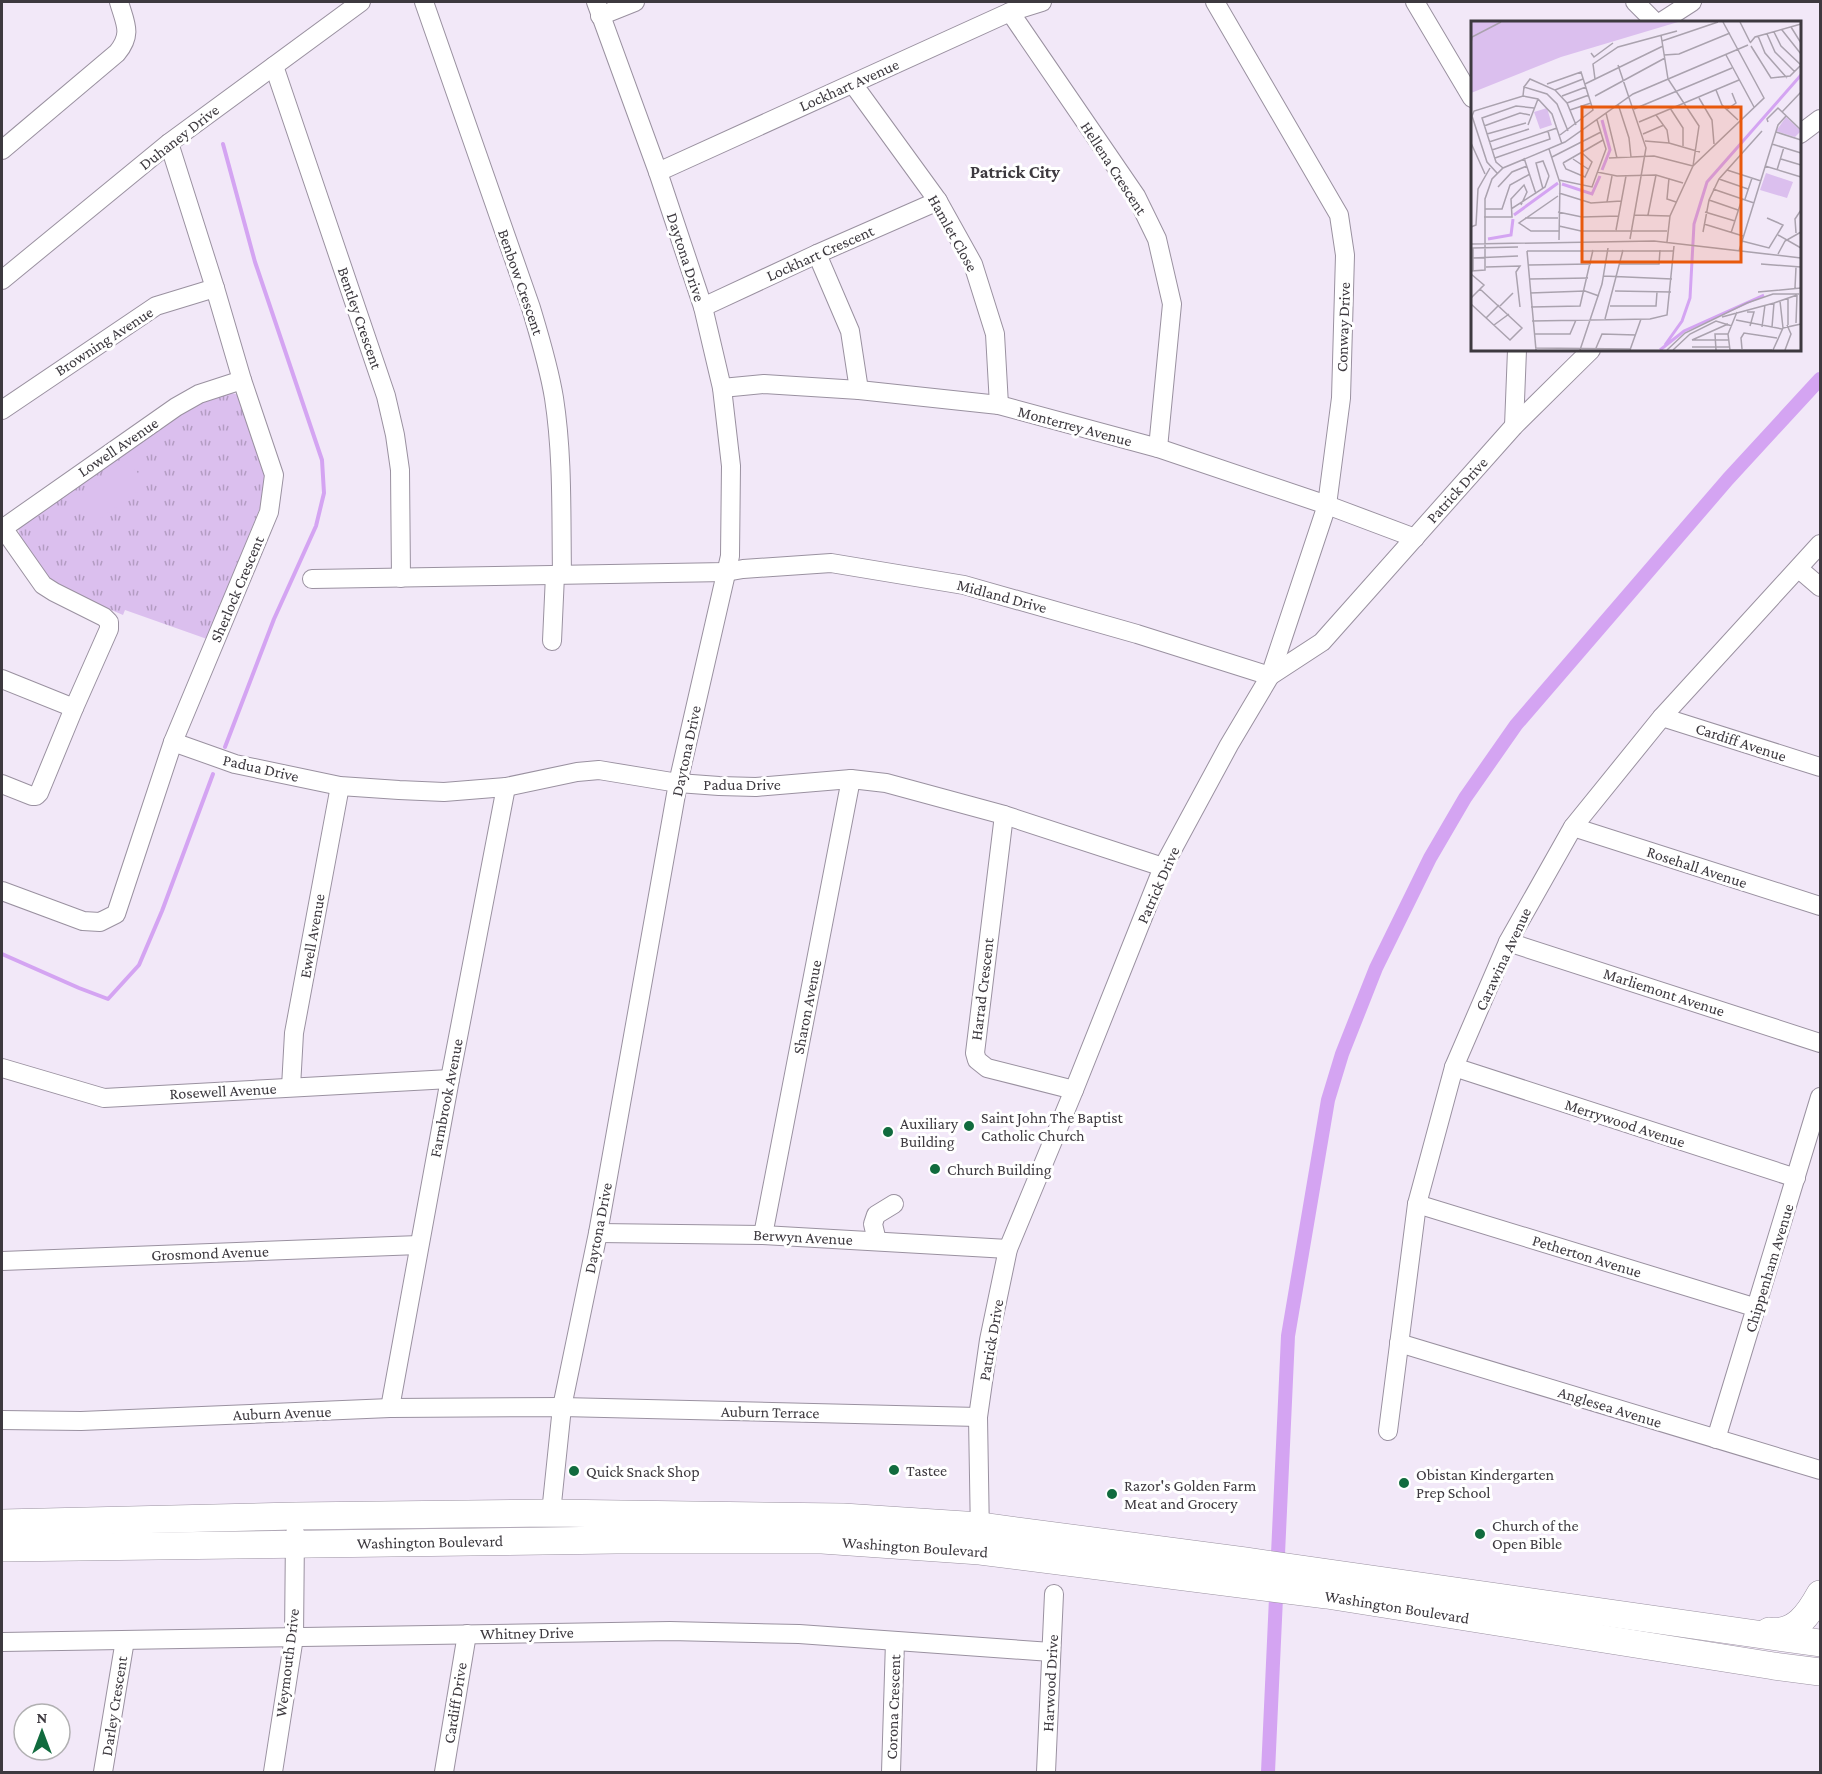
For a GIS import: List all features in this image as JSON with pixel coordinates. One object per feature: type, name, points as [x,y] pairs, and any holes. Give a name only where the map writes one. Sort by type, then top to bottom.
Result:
[{"type":"highway","name":"Washington Boulevard","points":[[2,1523],[551,1513],[843,1517],[980,1538],[1327,1584],[1732,1630],[1814,1642]]},
{"type":"highway","name":"Washington Boulevard","points":[[2,1548],[980,1538]]},
{"type":"highway","name":"Washington Boulevard","points":[[1327,1584],[1821,1672]]},
{"type":"highway","points":[[1732,1630],[1785,1631],[1794,1627],[1805,1617],[1821,1594]]},
{"type":"street","points":[[3,144],[117,53],[125,44],[128,32],[119,2]]},
{"type":"street","name":"Duhaney Drive","points":[[2,280],[169,144],[361,2]]},
{"type":"street","name":"Benbow Crescent","points":[[424,2],[528,297],[543,347],[554,398],[561,473],[558,574],[552,641]]},
{"type":"street","points":[[598,9],[635,2]]},
{"type":"street","name":"Lockhart Avenue","points":[[658,172],[1010,12],[1042,2]]},
{"type":"street","name":"Conway Drive","points":[[1215,2],[1339,215],[1345,255],[1341,398],[1327,506],[1269,676]]},
{"type":"street","points":[[1415,2],[1471,95]]},
{"type":"street","points":[[1635,2],[1654,21]]},
{"type":"street","points":[[1663,21],[1692,2]]},
{"type":"street","name":"Daytona Drive","points":[[551,1513],[562,1407],[598,1233],[678,783],[730,556],[731,466],[722,388],[703,307],[658,172],[598,9]]},
{"type":"street","name":"Hellena Crescent","points":[[1010,12],[1136,195],[1158,239],[1172,304],[1158,448]]},
{"type":"street","name":"Bentley Crescent","points":[[274,66],[386,396],[400,470],[401,579]]},
{"type":"street","name":"Hamlet Close","points":[[853,84],[938,201],[973,264],[995,334],[999,405]]},
{"type":"street","points":[[1801,133],[1821,119]]},
{"type":"street","name":"Sherlock Crescent","points":[[2,891],[83,921],[100,922],[116,914],[173,742],[269,512],[274,475],[169,144]]},
{"type":"street","name":"Lockhart Crescent","points":[[703,307],[938,201]]},
{"type":"street","points":[[817,254],[850,331],[859,390]]},
{"type":"street","name":"Browning Avenue","points":[[2,410],[156,306],[215,288]]},
{"type":"street","points":[[1514,426],[1517,351]]},
{"type":"street","name":"Patrick Drive","points":[[980,1538],[978,1418],[989,1340],[1008,1249],[1163,867],[1269,676],[1322,642],[1514,426],[1590,351]]},
{"type":"street","name":"Lowell Avenue","points":[[2,528],[176,407],[200,394],[242,380]]},
{"type":"street","name":"Monterrey Avenue","points":[[722,388],[764,384],[859,390],[999,405],[1158,448],[1415,538]]},
{"type":"street","points":[[2,528],[44,585],[104,617],[109,622],[109,630],[39,793],[32,796],[2,784]]},
{"type":"street","name":"Carawina Avenue","points":[[1388,1431],[1417,1204],[1454,1067],[1508,942],[1573,827],[1662,717],[1821,544]]},
{"type":"street","name":"Midland Drive","points":[[312,579],[726,572],[831,563],[964,585],[1137,634],[1269,676]]},
{"type":"street","points":[[1799,569],[1821,587]]},
{"type":"street","points":[[2,679],[74,708]]},
{"type":"street","name":"Cardiff Avenue","points":[[1662,717],[1821,767]]},
{"type":"street","name":"Padua Drive","points":[[173,742],[235,764],[340,786],[444,792],[506,787],[577,772],[599,770],[678,783],[719,786],[756,787],[851,779],[886,783],[1004,815],[1163,867]]},
{"type":"street","name":"Sharon Avenue","points":[[763,1235],[851,779]]},
{"type":"street","name":"Ewell Avenue","points":[[291,1087],[294,1033],[340,786]]},
{"type":"street","name":"Farmbrook Avenue","points":[[390,1408],[506,787]]},
{"type":"street","name":"Harrad Crescent","points":[[1004,815],[975,1053],[977,1060],[987,1068],[1074,1090]]},
{"type":"street","name":"Rosehall Avenue","points":[[1573,827],[1821,906]]},
{"type":"street","name":"Marliemont Avenue","points":[[1508,942],[1821,1043]]},
{"type":"street","name":"Merrywood Avenue","points":[[1454,1067],[1796,1178]]},
{"type":"street","name":"Rosewell Avenue","points":[[2,1068],[104,1098],[450,1078]]},
{"type":"street","name":"Chippenham Avenue","points":[[1716,1439],[1821,1097]]},
{"type":"street","points":[[877,1240],[873,1224],[876,1215],[894,1204]]},
{"type":"street","name":"Petherton Avenue","points":[[1417,1204],[1757,1308]]},
{"type":"street","name":"Berwyn Avenue","points":[[598,1233],[763,1235],[1008,1249]]},
{"type":"street","name":"Grosmond Avenue","points":[[2,1261],[419,1245]]},
{"type":"street","name":"Anglesea Avenue","points":[[1399,1343],[1821,1470]]},
{"type":"street","name":"Auburn Avenue","points":[[2,1420],[81,1421],[390,1408],[562,1407]]},
{"type":"street","name":"Auburn Terrace","points":[[562,1407],[978,1418]]},
{"type":"street","name":"Weymouth Drive","points":[[273,1773],[294,1637],[295,1516]]},
{"type":"street","name":"Harwood Drive","points":[[1046,1773],[1054,1594]]},
{"type":"street","points":[[1794,1669],[1814,1642],[1821,1594]]},
{"type":"street","name":"Whitney Drive","points":[[2,1642],[670,1631],[799,1634],[1051,1652]]},
{"type":"street","name":"Cardiff Drive","points":[[444,1773],[467,1634]]},
{"type":"street","name":"Darley Crescent","points":[[103,1773],[125,1640]]},
{"type":"street","name":"Corona Crescent","points":[[891,1773],[895,1641]]},
{"type":"green space","points":[[232,393],[239,395],[265,471],[267,484],[264,498],[207,639],[125,610],[123,615],[51,584],[22,542],[18,526],[156,429],[204,399]]},
{"type":"green space","points":[[127,459],[147,485],[91,525],[72,499]]},
{"type":"waterway","points":[[223,144],[255,262],[322,460],[324,493],[316,526],[274,619],[225,747]]},
{"type":"waterway","points":[[1268,1772],[1288,1336],[1328,1100],[1342,1054],[1376,968],[1430,858],[1465,798],[1516,725],[1728,479],[1820,379]]},
{"type":"waterway","points":[[2,954],[108,999],[139,965],[162,911],[213,774]]},
{"type":"place","name":"Saint John The Baptist Catholic Church","points":[[969,1126]]},
{"type":"place","name":"Auxiliary Building","points":[[888,1132]]},
{"type":"place","name":"Church Building","points":[[935,1169]]},
{"type":"place","name":"Tastee","points":[[894,1470]]},
{"type":"place","name":"Quick Snack Shop","points":[[574,1471]]},
{"type":"place","name":"Obistan Kindergarten Prep School","points":[[1404,1483]]},
{"type":"place","name":"Razor's Golden Farm Meat and Grocery","points":[[1112,1494]]},
{"type":"place","name":"Church of the Open Bible","points":[[1480,1534]]},
{"type":"district","name":"Patrick City","points":[[1015,172]]}]
